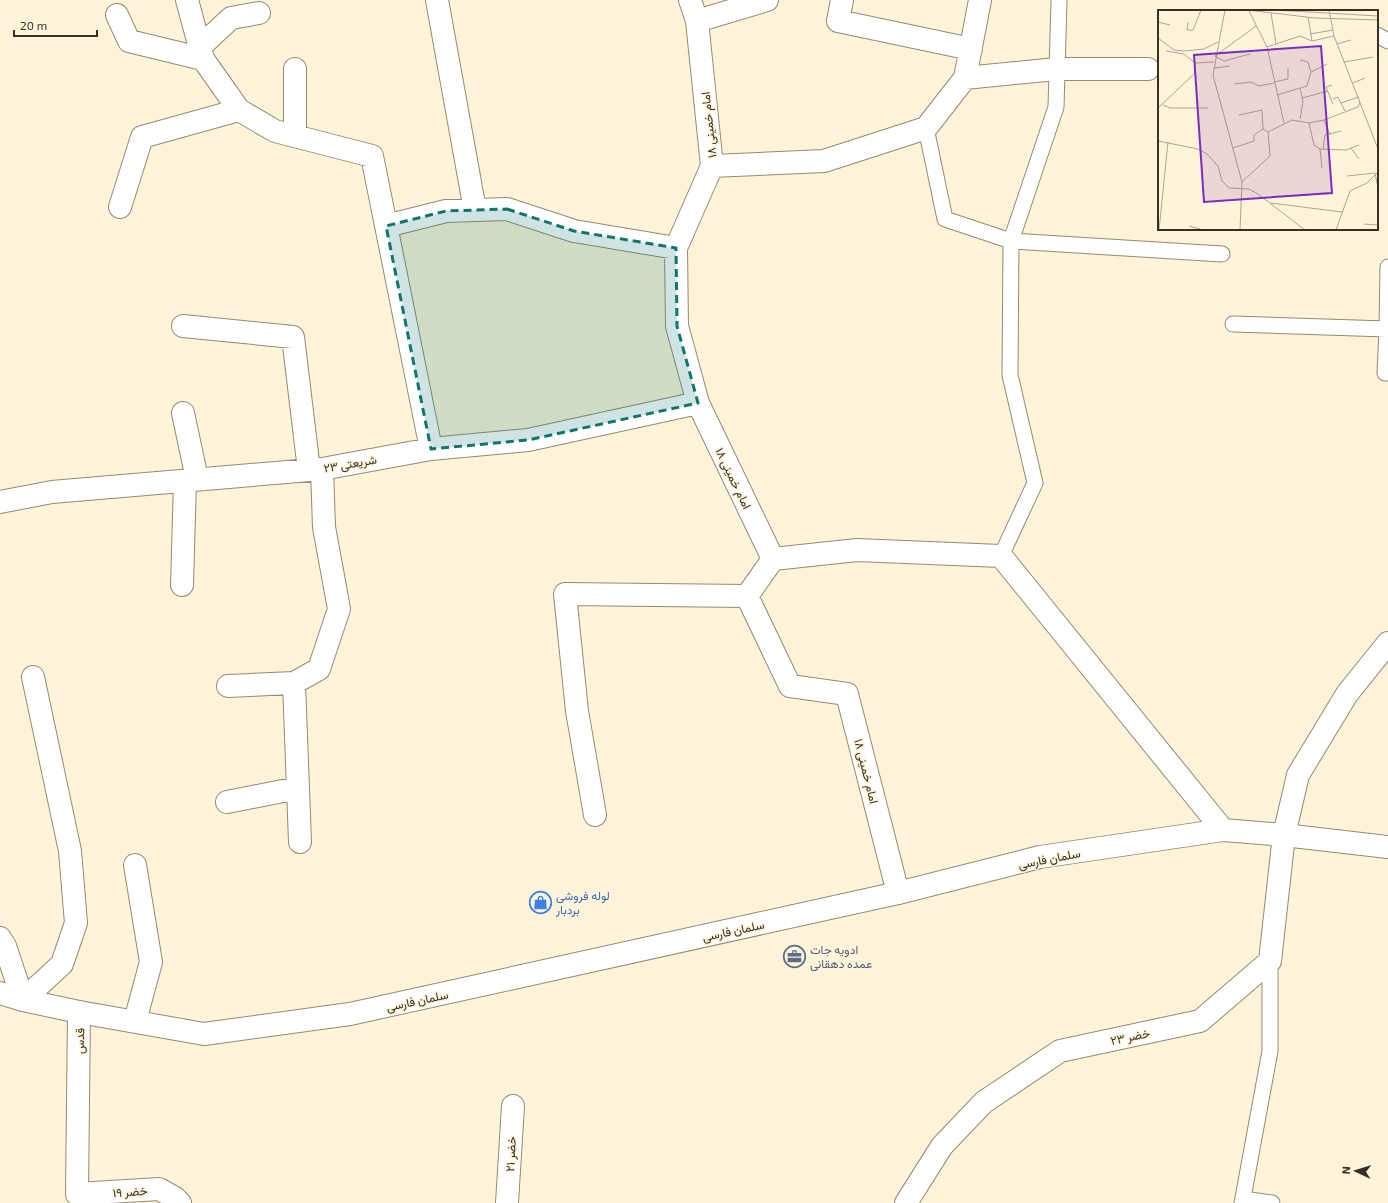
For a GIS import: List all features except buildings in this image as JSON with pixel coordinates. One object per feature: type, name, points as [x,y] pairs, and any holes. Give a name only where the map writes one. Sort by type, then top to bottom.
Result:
[{"type":"street","points":[[187,0],[202,52],[239,110],[275,131],[372,156],[431,449]]},
{"type":"street","points":[[436,0],[475,210]]},
{"type":"street","name":"امام خمینی ۱۸","points":[[690,0],[697,21],[712,166],[676,248],[677,326],[698,403],[773,559]]},
{"type":"street","points":[[697,21],[767,0]]},
{"type":"street","points":[[842,0],[838,21],[971,49]]},
{"type":"street","points":[[712,166],[824,161],[926,128],[965,78],[980,0]]},
{"type":"street","points":[[202,52],[231,18],[259,12]]},
{"type":"street","points":[[117,16],[129,41],[202,52]]},
{"type":"street","points":[[294,135],[295,69]]},
{"type":"street","points":[[965,78],[1057,69],[1148,69]]},
{"type":"street","points":[[120,207],[142,137],[239,110]]},
{"type":"street","points":[[386,226],[446,211],[507,209],[574,231],[676,248]]},
{"type":"street","points":[[183,326],[293,337],[324,527],[339,608],[319,669],[294,683],[228,686]]},
{"type":"street","name":"شریعتی ۲۳","points":[[0,502],[52,492],[315,469],[431,449],[528,440],[698,403]]},
{"type":"street","points":[[182,585],[191,480],[183,414]]},
{"type":"street","points":[[595,815],[577,711],[565,594],[747,596],[773,559],[857,550],[1001,556],[1223,830]]},
{"type":"street","name":"امام خمینی ۱۸","points":[[747,596],[790,686],[848,694],[898,894]]},
{"type":"street","points":[[1270,961],[1284,835],[1298,775],[1347,694],[1388,642]]},
{"type":"street","points":[[23,1000],[62,964],[76,923],[70,851],[33,677]]},
{"type":"street","points":[[294,683],[300,842]]},
{"type":"street","points":[[227,802],[298,788]]},
{"type":"street","name":"سلمان فارسی","points":[[79,1012],[204,1034],[350,1014],[898,894],[1040,858],[1223,830],[1284,835],[1388,847]]},
{"type":"street","points":[[135,865],[151,962],[135,1022]]},
{"type":"street","points":[[0,938],[5,946],[23,1000]]},
{"type":"street","name":"خضر ۲۳","points":[[906,1203],[942,1146],[984,1102],[1060,1051],[1200,1021],[1270,961]]},
{"type":"street","points":[[0,993],[23,1000]]},
{"type":"street","name":"قدس","points":[[23,1000],[79,1012],[74,1199]]},
{"type":"street","name":"خضر ۲۱","points":[[507,1203],[513,1106]]},
{"type":"street","name":"خضر ۱۹","points":[[74,1199],[159,1189],[175,1198],[180,1203]]},
{"type":"lane","points":[[1001,556],[1034,484],[1010,375],[1011,241],[1056,106],[1059,0]]},
{"type":"lane","points":[[1378,36],[1388,41]]},
{"type":"lane","points":[[926,128],[945,219],[1011,241],[1222,254]]},
{"type":"lane","points":[[1388,267],[1385,373],[1388,373]]},
{"type":"lane","points":[[1233,324],[1387,329]]},
{"type":"lane","points":[[1270,961],[1270,1051],[1242,1201],[1272,1203]]},
{"type":"highlighted area","points":[[507,209],[574,231],[676,248],[677,326],[698,403],[528,440],[431,449],[386,226],[446,211]]},
{"type":"place","name":"لوله فروشی بردبار","points":[[541,902]]},
{"type":"place","name":"ادویه جات‌ عمده ‌دهقانی","points":[[795,956]]}]
